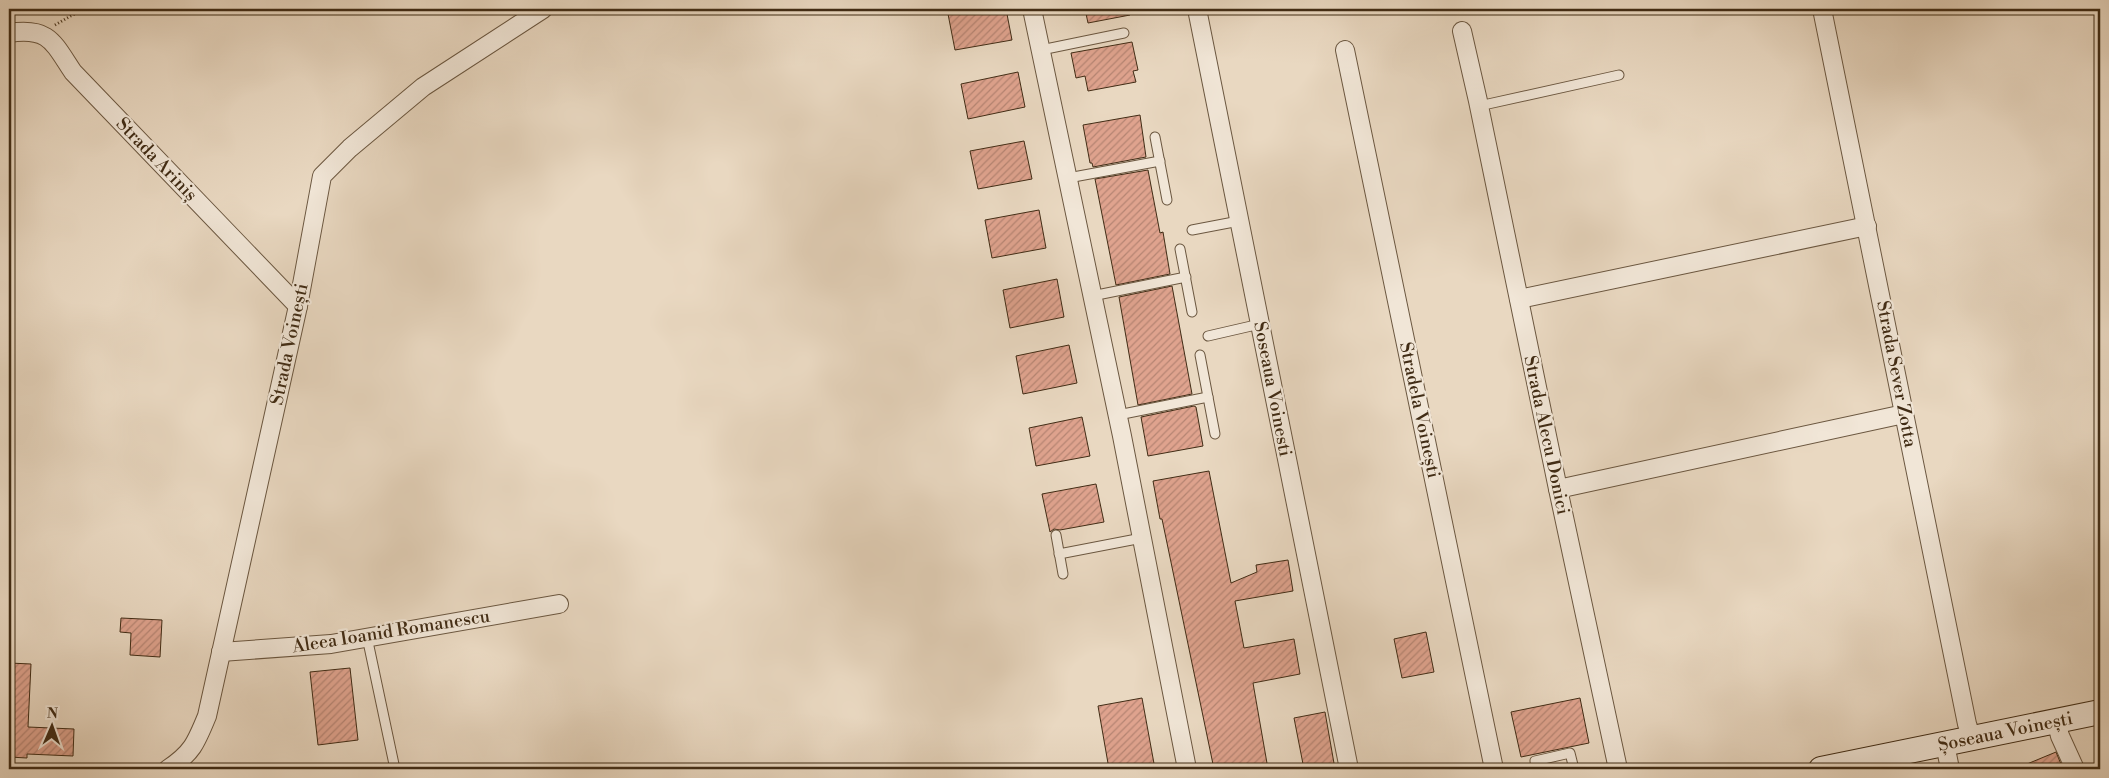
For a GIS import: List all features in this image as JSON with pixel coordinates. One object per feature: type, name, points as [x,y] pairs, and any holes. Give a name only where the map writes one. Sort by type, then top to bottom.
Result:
[{"type":"main road","name":"Șoseaua Voinești","points":[[1821,769],[2100,712]]},
{"type":"street","name":"Strada Voinești","points":[[168,769],[185,758],[198,739],[207,716],[298,306],[322,176],[350,148],[424,87],[543,9]]},
{"type":"street","points":[[1032,9],[1118,415],[1187,769]]},
{"type":"street","name":"Soseaua Voinesti","points":[[1197,9],[1349,769]]},
{"type":"street","name":"Strada Sever Zotta","points":[[1822,9],[1972,739]]},
{"type":"street","points":[[9,33],[31,31],[42,33]]},
{"type":"street","name":"Strada Alecu Donici","points":[[1462,32],[1479,104],[1618,769]]},
{"type":"street","name":"Strada Ariniș","points":[[42,33],[58,49],[73,72],[298,306]]},
{"type":"street","name":"Stradela Voinești","points":[[1345,50],[1494,769]]},
{"type":"street","points":[[1519,298],[1867,226]]},
{"type":"street","points":[[1558,489],[1904,414]]},
{"type":"street","name":"Aleea Ioanid Romanescu","points":[[221,652],[331,644],[559,604]]},
{"type":"street","points":[[2056,721],[2060,736],[2075,769]]},
{"type":"street","points":[[1945,744],[1950,769]]},
{"type":"lane","points":[[1041,50],[1124,33]]},
{"type":"lane","points":[[1479,104],[1620,75]]},
{"type":"lane","points":[[1155,137],[1167,200]]},
{"type":"lane","points":[[1068,178],[1160,161]]},
{"type":"lane","points":[[1192,230],[1240,222]]},
{"type":"lane","points":[[1180,249],[1192,312]]},
{"type":"lane","points":[[1092,296],[1186,277]]},
{"type":"lane","points":[[1208,336],[1260,324]]},
{"type":"lane","points":[[1200,355],[1215,434]]},
{"type":"lane","points":[[1118,415],[1208,397]]},
{"type":"lane","points":[[1056,535],[1062,574]]},
{"type":"lane","points":[[1059,554],[1142,538]]},
{"type":"lane","points":[[367,637],[395,769]]},
{"type":"lane","points":[[1536,769],[1535,761],[1570,753],[1574,769]]},
{"type":"path","points":[[42,33],[83,9]]},
{"type":"building","points":[[974,9],[1006,9],[1012,40],[955,50],[948,14]]},
{"type":"building","points":[[1085,9],[1129,9],[1130,15],[1088,23]]},
{"type":"building","points":[[1132,42],[1138,70],[1133,71],[1136,82],[1088,91],[1085,76],[1076,78],[1071,53]]},
{"type":"building","points":[[1018,72],[1025,107],[968,119],[961,84]]},
{"type":"building","points":[[1140,115],[1146,157],[1093,167],[1092,163],[1090,163],[1083,125]]},
{"type":"building","points":[[1024,141],[1032,179],[978,189],[970,151]]},
{"type":"building","points":[[1148,170],[1160,233],[1163,232],[1170,274],[1116,285],[1095,179]]},
{"type":"building","points":[[1039,210],[1046,248],[992,258],[985,220]]},
{"type":"building","points":[[1057,279],[1064,317],[1010,328],[1003,290]]},
{"type":"building","points":[[1172,286],[1192,394],[1138,405],[1119,297]]},
{"type":"building","points":[[1069,345],[1077,383],[1023,394],[1016,356]]},
{"type":"building","points":[[1196,407],[1203,446],[1148,456],[1141,417]]},
{"type":"building","points":[[1082,417],[1090,456],[1036,466],[1029,428]]},
{"type":"building","points":[[1209,471],[1231,583],[1257,572],[1256,565],[1288,560],[1293,591],[1235,601],[1244,648],[1294,639],[1300,674],[1253,683],[1268,769],[1214,769],[1162,519],[1160,519],[1153,481]]},
{"type":"building","points":[[1096,484],[1104,522],[1060,530],[1054,529],[1050,532],[1042,494]]},
{"type":"building","points":[[121,618],[162,620],[160,657],[130,655],[131,633],[120,632]]},
{"type":"building","points":[[1426,632],[1434,672],[1402,678],[1394,639]]},
{"type":"building","points":[[9,663],[31,664],[28,727],[74,729],[73,756],[27,754],[27,758],[9,757]]},
{"type":"building","points":[[350,668],[358,740],[318,745],[310,672]]},
{"type":"building","points":[[1142,698],[1155,769],[1109,769],[1098,706]]},
{"type":"building","points":[[1580,698],[1589,743],[1521,757],[1511,712]]},
{"type":"building","points":[[1325,712],[1335,769],[1304,769],[1294,718]]},
{"type":"building","points":[[2056,752],[2063,769],[2015,769]]}]
